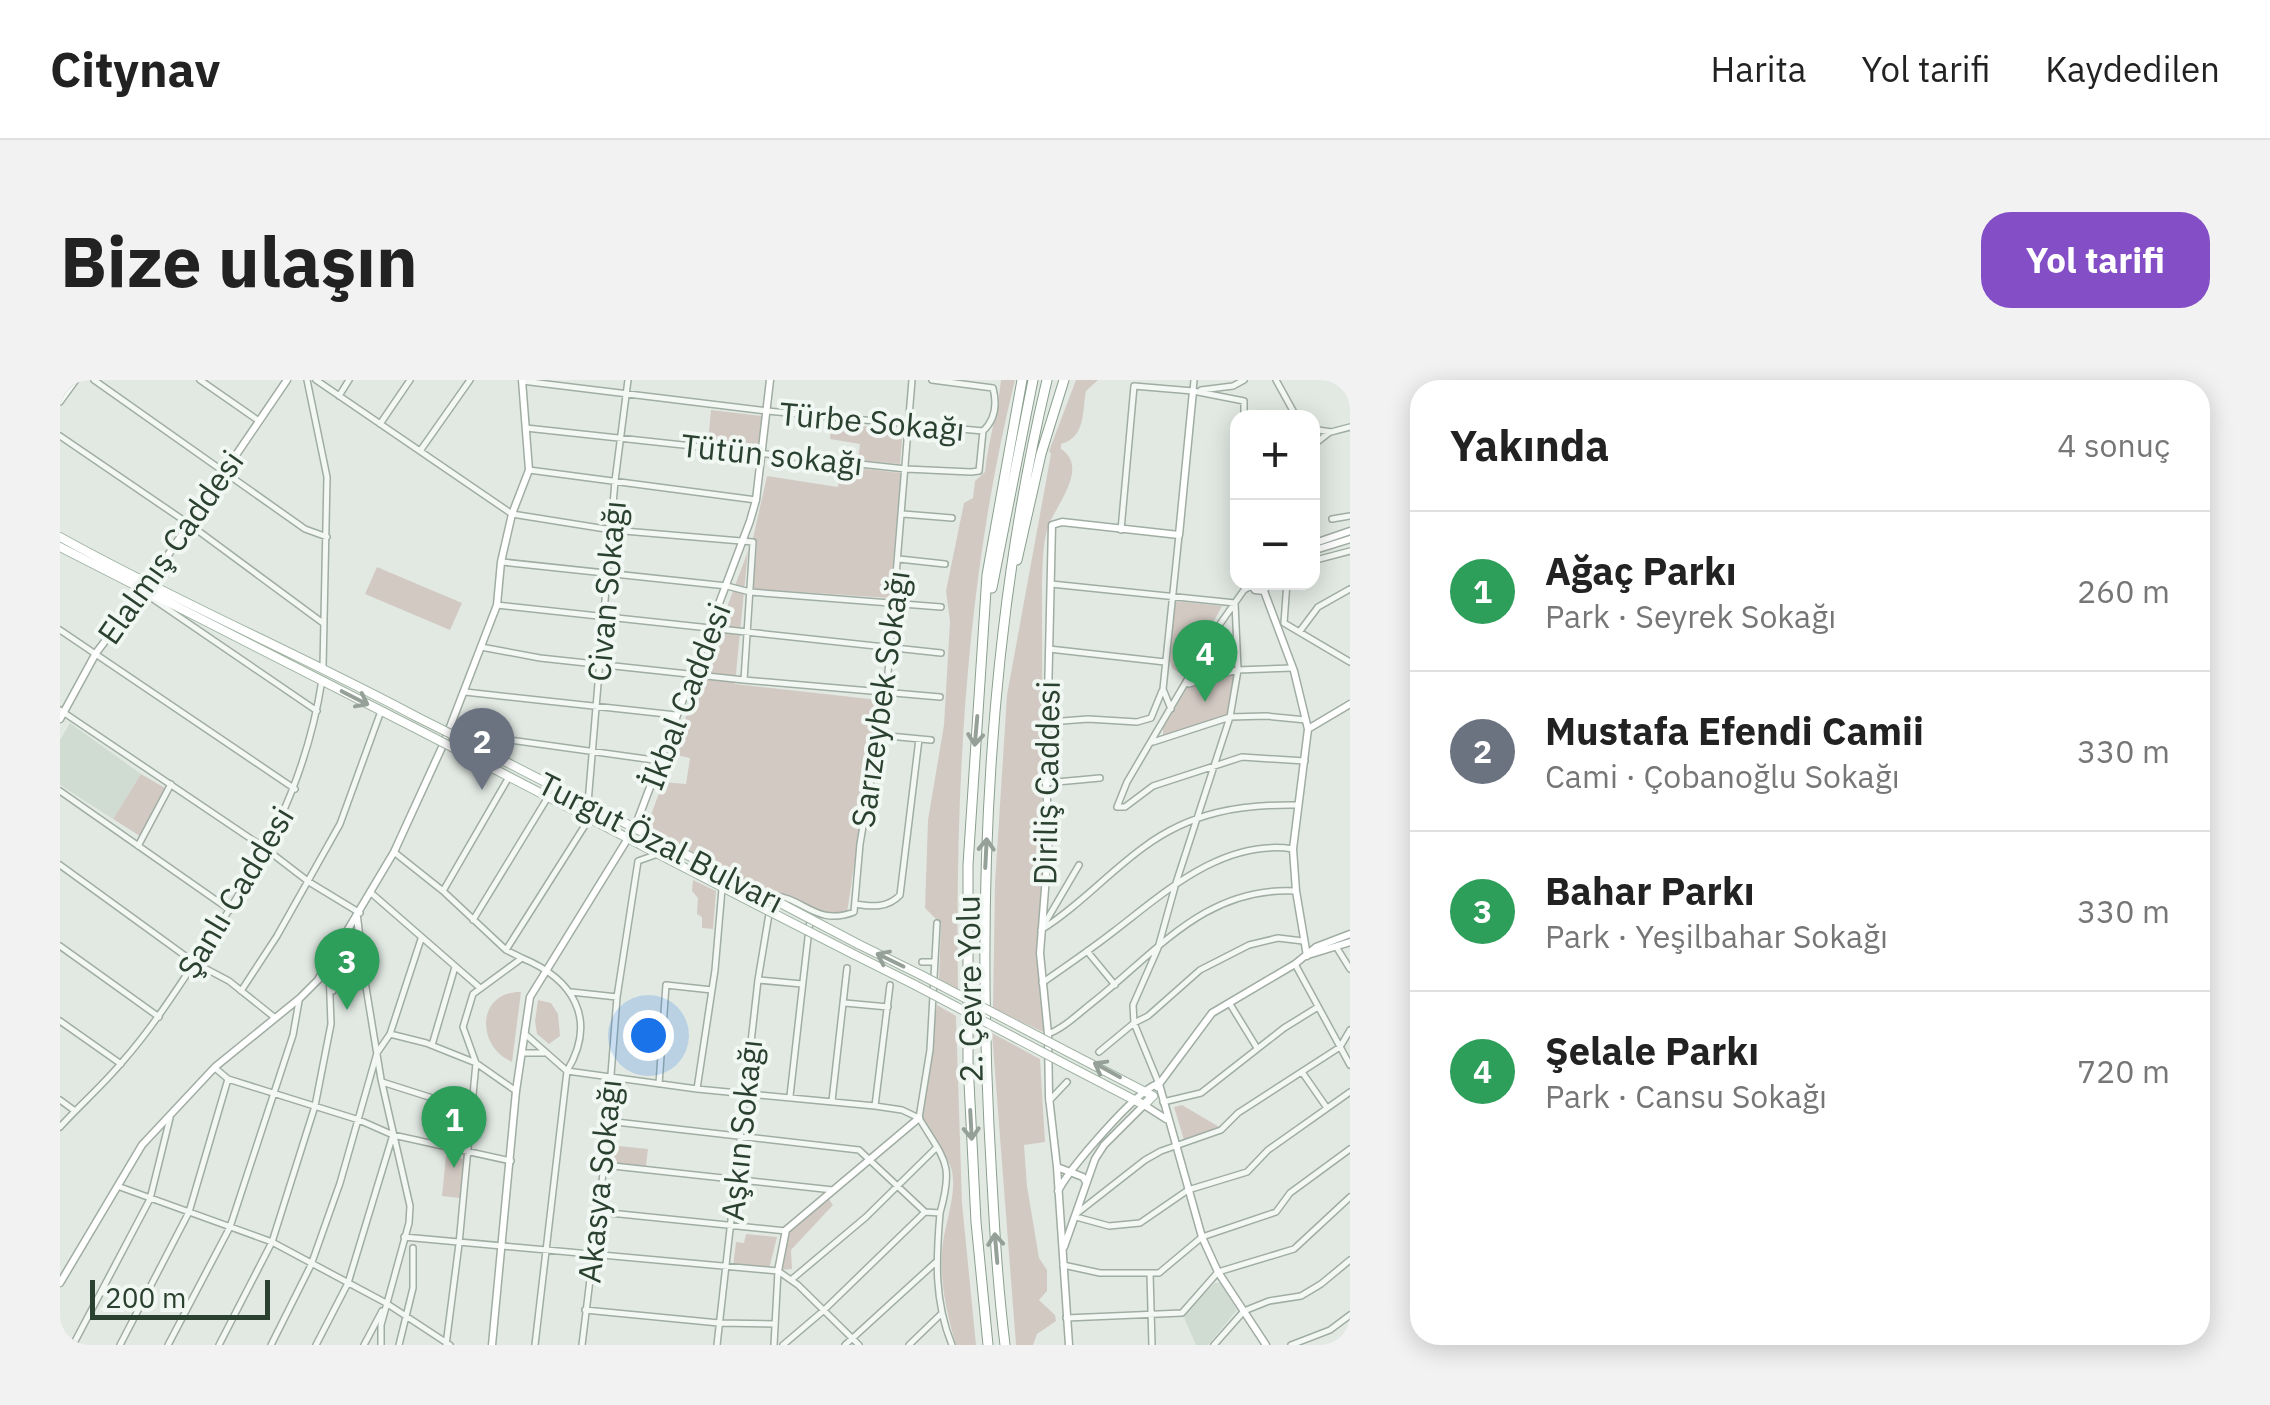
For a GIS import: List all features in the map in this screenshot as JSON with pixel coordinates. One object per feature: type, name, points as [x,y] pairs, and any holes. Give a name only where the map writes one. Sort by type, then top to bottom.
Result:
[{"type":"highway","points":[[985,634],[988,575],[1022,380]]},
{"type":"highway","points":[[985,634],[1033,380]]},
{"type":"highway","points":[[1003,636],[1011,559],[1047,380]]},
{"type":"highway","points":[[1003,636],[1041,454],[1064,380]]},
{"type":"highway","name":"2. Çevre Yolu","points":[[985,634],[970,816],[967,991],[976,1222],[988,1345]]},
{"type":"highway","name":"2. Çevre Yolu","points":[[1003,636],[985,870],[984,1037],[1005,1345]]},
{"type":"main road","name":"Turgut Özal Bulvarı","points":[[60,537],[145,588],[323,667],[469,756],[589,820],[1140,1102]]},
{"type":"main road","name":"Turgut Özal Bulvarı","points":[[60,547],[381,711],[489,753],[1149,1094]]},
{"type":"main road","points":[[1140,1102],[1149,1094]]},
{"type":"street","points":[[60,402],[76,380]]},
{"type":"street","points":[[94,380],[304,530],[328,538]]},
{"type":"street","points":[[200,380],[259,421]]},
{"type":"street","name":"Elalmış Caddesi","points":[[61,714],[96,653],[287,380]]},
{"type":"street","name":"Şanlı Caddesi","points":[[60,1127],[121,1064],[158,1018],[230,910],[296,788],[322,680],[328,538],[327,476],[307,380]]},
{"type":"street","points":[[316,380],[512,514],[612,530],[753,542],[744,680]]},
{"type":"street","points":[[338,396],[349,380]]},
{"type":"street","points":[[380,424],[410,380]]},
{"type":"street","points":[[419,452],[470,380]]},
{"type":"street","points":[[319,978],[394,852],[443,745],[497,605],[501,562],[512,514],[528,470],[522,380]]},
{"type":"street","name":"Türbe Sokağı","points":[[522,380],[628,395],[983,431]]},
{"type":"street","name":"Civan Sokağı","points":[[588,803],[615,482],[628,380]]},
{"type":"street","name":"İkbal Caddesi","points":[[492,1345],[516,1091],[530,998],[634,827],[660,761],[756,500],[770,380]]},
{"type":"street","name":"Sarızeybek Sokağı","points":[[855,904],[860,844],[885,693],[912,380]]},
{"type":"street","points":[[932,380],[992,388],[996,401],[990,424],[983,431]]},
{"type":"street","points":[[1171,710],[1164,689],[1165,662],[1194,380]]},
{"type":"street","points":[[1193,390],[1233,386],[1244,380]]},
{"type":"street","points":[[1277,380],[1293,410]]},
{"type":"street","points":[[1121,531],[1134,386],[1193,390],[1244,401],[1244,410]]},
{"type":"street","points":[[1320,440],[1350,426]]},
{"type":"street","name":"Tütün sokağı","points":[[526,428],[906,469],[979,471],[983,431]]},
{"type":"street","points":[[1320,430],[1331,432]]},
{"type":"street","points":[[60,436],[323,624]]},
{"type":"street","points":[[528,470],[756,500]]},
{"type":"street","points":[[903,514],[952,518]]},
{"type":"street","points":[[1332,520],[1350,516]]},
{"type":"street","name":"Diriliş Caddesi","points":[[1058,1192],[1041,984],[1049,838],[1046,783],[1052,526],[1062,522],[1179,535]]},
{"type":"street","points":[[1320,544],[1350,531]]},
{"type":"street","points":[[1320,546],[1350,539]]},
{"type":"street","points":[[1320,559],[1350,551]]},
{"type":"street","points":[[899,560],[945,564]]},
{"type":"street","points":[[501,562],[727,586],[750,592],[941,607]]},
{"type":"street","points":[[1050,584],[1235,603]]},
{"type":"street","points":[[145,588],[317,710]]},
{"type":"street","points":[[1244,590],[1127,782],[1118,807],[1124,807],[1153,786],[1242,757],[1305,761]]},
{"type":"street","points":[[1255,590],[1264,591],[1293,668],[1307,725],[1293,849],[1307,956]]},
{"type":"street","points":[[1286,590],[1284,623],[1350,662]]},
{"type":"street","points":[[1300,632],[1318,607],[1350,590]]},
{"type":"street","points":[[1235,603],[1238,670],[1230,717],[1158,948],[1134,1004],[1134,1023],[1158,1084],[1202,1237],[1218,1272],[1266,1345]]},
{"type":"street","points":[[497,605],[942,654]]},
{"type":"street","points":[[60,630],[296,788]]},
{"type":"street","points":[[480,647],[744,680],[940,698]]},
{"type":"street","points":[[1048,649],[1165,662]]},
{"type":"street","points":[[1186,685],[1238,670],[1293,668]]},
{"type":"street","points":[[1049,722],[1137,722],[1151,718],[1164,689]]},
{"type":"street","points":[[464,692],[676,715]]},
{"type":"street","points":[[1150,743],[1230,717],[1266,716],[1307,725],[1350,704]]},
{"type":"street","points":[[241,991],[340,824],[381,711]]},
{"type":"street","points":[[61,714],[171,784],[358,915]]},
{"type":"street","points":[[878,735],[931,740]]},
{"type":"street","points":[[489,753],[489,741],[503,739],[660,761]]},
{"type":"street","points":[[790,1096],[811,912],[842,916],[854,912],[855,904],[885,905],[900,895],[919,739]]},
{"type":"street","points":[[442,891],[509,776]]},
{"type":"street","points":[[1046,783],[1100,778]]},
{"type":"street","points":[[138,846],[171,784]]},
{"type":"street","points":[[60,791],[230,910]]},
{"type":"street","points":[[473,920],[548,797]]},
{"type":"street","points":[[1041,930],[1172,829],[1252,804],[1298,805]]},
{"type":"street","points":[[506,950],[589,820]]},
{"type":"street","points":[[1041,984],[1176,883],[1225,858],[1270,846],[1293,849]]},
{"type":"street","points":[[394,852],[506,950],[546,968],[571,992],[581,1028],[577,1054],[567,1070],[536,1345]]},
{"type":"street","name":"Akasya Sokağı","points":[[582,1345],[604,1168],[617,997],[638,861],[658,854]]},
{"type":"street","points":[[1041,930],[1079,864]]},
{"type":"street","points":[[60,865],[274,1018]]},
{"type":"street","points":[[697,1089],[722,886]]},
{"type":"street","points":[[1048,1034],[1056,1032],[1115,985],[1171,932],[1231,899],[1272,890],[1296,891]]},
{"type":"street","points":[[370,892],[480,987]]},
{"type":"street","name":"Aşkın Sokağı","points":[[717,1345],[744,1092],[772,896],[776,894],[811,912]]},
{"type":"street","points":[[358,915],[382,1082],[410,1206],[381,1325],[381,1345]]},
{"type":"street","points":[[774,1345],[778,1271],[786,1231],[919,1118],[930,1050],[937,923]]},
{"type":"street","points":[[348,933],[358,936]]},
{"type":"street","points":[[1318,1006],[1201,1092],[1163,1102],[1149,1094],[1212,1012],[1316,948],[1350,934]]},
{"type":"street","points":[[1099,1052],[1200,970],[1249,945],[1278,938],[1303,941]]},
{"type":"street","points":[[271,1345],[311,1265],[378,1053],[390,1034],[420,939]]},
{"type":"street","points":[[340,942],[364,974]]},
{"type":"street","points":[[1307,956],[1350,942]]},
{"type":"street","points":[[60,946],[158,1018]]},
{"type":"street","points":[[61,1280],[142,1146],[215,1067],[300,998],[339,960],[360,947]]},
{"type":"street","points":[[1337,948],[1350,969]]},
{"type":"street","points":[[1087,951],[1115,985]]},
{"type":"street","points":[[219,1345],[272,1242],[315,1106],[331,1024],[332,953]]},
{"type":"street","points":[[120,1187],[272,1242],[386,1304],[447,1344],[476,1063],[463,1027],[473,994],[522,958]]},
{"type":"street","points":[[331,999],[339,960]]},
{"type":"street","points":[[922,962],[934,962]]},
{"type":"street","points":[[1295,964],[1350,1065]]},
{"type":"street","points":[[432,1046],[455,967]]},
{"type":"street","points":[[832,1101],[847,968]]},
{"type":"street","points":[[758,980],[802,984]]},
{"type":"street","points":[[659,1084],[666,985],[712,990]]},
{"type":"street","points":[[876,1106],[890,985]]},
{"type":"street","points":[[571,992],[617,997]]},
{"type":"street","points":[[168,1345],[230,1227],[275,1094],[300,998]]},
{"type":"street","points":[[844,1002],[888,1007]]},
{"type":"street","points":[[1229,1002],[1258,1048]]},
{"type":"street","points":[[60,1021],[121,1064]]},
{"type":"street","points":[[1074,1216],[1145,1160],[1221,1130],[1238,1112],[1340,1047],[1350,1030]]},
{"type":"street","points":[[390,1034],[476,1063],[516,1091]]},
{"type":"street","points":[[525,1034],[567,1070],[697,1089],[876,1106],[902,1110],[919,1118],[946,1165],[950,1183],[940,1213],[936,1262],[940,1315],[952,1345]]},
{"type":"street","points":[[522,1053],[546,1052]]},
{"type":"street","points":[[215,1067],[228,1079],[359,1120],[393,1135],[511,1161]]},
{"type":"street","points":[[1302,1072],[1327,1108]]},
{"type":"street","points":[[120,1345],[190,1212],[228,1079]]},
{"type":"street","points":[[382,1082],[473,1111]]},
{"type":"street","points":[[1049,1101],[1066,1082]]},
{"type":"street","points":[[1059,1212],[1109,1226],[1140,1223],[1188,1190],[1247,1172],[1268,1150],[1350,1092]]},
{"type":"street","points":[[60,1100],[75,1111]]},
{"type":"street","points":[[1140,1102],[1168,1119]]},
{"type":"street","points":[[1069,1345],[1058,1192],[1068,1173],[1140,1102]]},
{"type":"street","points":[[1062,1253],[1086,1182],[1104,1145],[1140,1102]]},
{"type":"street","points":[[72,1345],[150,1199],[170,1115]]},
{"type":"street","points":[[607,1121],[859,1150],[925,1212],[940,1213]]},
{"type":"street","points":[[316,1345],[348,1283],[393,1135]]},
{"type":"street","points":[[791,1280],[866,1216],[937,1147]]},
{"type":"street","points":[[1064,1264],[1100,1272],[1159,1273],[1202,1237],[1276,1212],[1290,1193],[1350,1150]]},
{"type":"street","points":[[1056,1167],[1083,1176],[1086,1182]]},
{"type":"street","points":[[591,1170],[604,1168],[833,1190]]},
{"type":"street","points":[[1066,1318],[1182,1314],[1218,1272],[1294,1249],[1350,1198]]},
{"type":"street","points":[[599,1212],[786,1231]]},
{"type":"street","points":[[782,1345],[823,1311],[925,1212]]},
{"type":"street","points":[[404,1237],[778,1271],[859,1345]]},
{"type":"street","points":[[399,1345],[414,1288],[413,1248]]},
{"type":"street","points":[[1214,1345],[1244,1311],[1301,1296],[1350,1260]]},
{"type":"street","points":[[845,1345],[936,1262]]},
{"type":"street","points":[[1150,1273],[1152,1345]]},
{"type":"street","points":[[364,1345],[386,1304]]},
{"type":"street","points":[[586,1310],[719,1324],[775,1324]]},
{"type":"street","points":[[910,1345],[940,1315]]},
{"type":"street","points":[[1291,1345],[1330,1330],[1350,1315]]},
{"type":"shaded area","points":[[1001,380],[1015,380],[985,530],[967,683],[959,836],[958,989],[939,979],[941,924],[925,908],[928,820],[944,725],[950,621],[946,591],[964,503],[973,498],[975,481],[985,472]]},
{"type":"shaded area","points":[[1076,380],[1098,380],[1086,391],[1079,430],[1061,444],[1072,466],[1071,476],[1048,527],[1043,556],[1043,1032],[993,1008],[995,883],[1007,695],[1049,451]]},
{"type":"shaded area","points":[[711,410],[762,416],[759,450],[708,443]]},
{"type":"shaded area","points":[[831,423],[903,430],[900,464],[858,460],[860,444],[830,439]]},
{"type":"shaded area","points":[[839,466],[901,473],[890,598],[753,589],[757,543],[753,538],[767,476],[838,487]]},
{"type":"shaded area","points":[[748,551],[735,684],[879,700],[847,913],[827,914],[720,871],[647,826],[663,782],[686,784],[690,758],[672,754]]},
{"type":"shaded area","points":[[377,567],[462,603],[450,630],[365,594]]},
{"type":"shaded area","points":[[1175,601],[1222,606],[1182,675],[1172,668],[1170,661]]},
{"type":"shaded area","points":[[1235,675],[1230,716],[1163,738],[1163,728],[1187,688]]},
{"type":"shaded area","points":[[70,723],[141,774],[113,819],[60,785],[60,740]]},
{"type":"shaded area","points":[[141,774],[165,788],[140,836],[113,819]]},
{"type":"shaded area","points":[[693,880],[716,891],[713,929],[702,928],[702,917],[697,914],[698,898],[692,891]]},
{"type":"shaded area","points":[[521,992],[512,1062],[492,1044],[486,1021],[496,1000]]},
{"type":"shaded area","points":[[538,1000],[551,1003],[558,1014],[560,1036],[549,1044],[537,1034]]},
{"type":"shaded area","points":[[937,1005],[956,1016],[962,1203],[976,1345],[956,1345],[950,1322],[942,1264],[953,1175],[947,1159],[920,1120]]},
{"type":"shaded area","points":[[992,1033],[1040,1059],[1045,1142],[1024,1145],[1039,1258],[1047,1270],[1047,1291],[1039,1300],[1056,1321],[1037,1334],[1033,1345],[1016,1345]]},
{"type":"shaded area","points":[[1182,1105],[1221,1128],[1184,1140],[1174,1107]]},
{"type":"shaded area","points":[[609,1145],[648,1149],[646,1166],[608,1162]]},
{"type":"shaded area","points":[[446,1156],[464,1159],[460,1198],[442,1196]]},
{"type":"shaded area","points":[[828,1198],[833,1205],[791,1250],[792,1269],[780,1270],[790,1231]]},
{"type":"shaded area","points":[[746,1234],[777,1237],[769,1269],[733,1267],[736,1242],[744,1243]]},
{"type":"shaded area","points":[[1215,1283],[1220,1283],[1237,1310],[1208,1345],[1196,1345],[1183,1315]]},
{"type":"place","name":"Şelale Parkı","points":[[1205,702]]},
{"type":"place","name":"Mustafa Efendi Camii","points":[[482,790]]},
{"type":"place","name":"Bahar Parkı","points":[[347,1010]]},
{"type":"place","name":"Ağaç Parkı","points":[[454,1168]]}]
